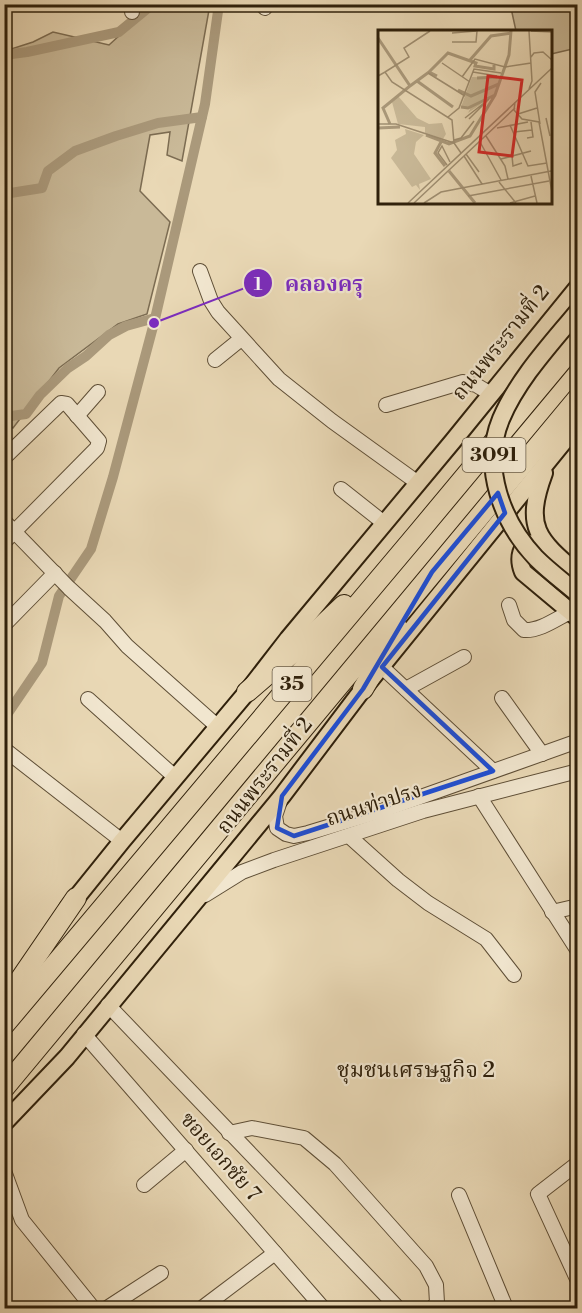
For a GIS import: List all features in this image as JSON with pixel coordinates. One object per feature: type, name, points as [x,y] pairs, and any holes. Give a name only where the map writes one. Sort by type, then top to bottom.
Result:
[{"type":"highway","name":"ถนนพระรามที่ 2","points":[[4,1025],[578,341]]},
{"type":"highway","name":"ถนนพระรามที่ 2","points":[[4,1089],[578,398]]},
{"type":"highway","points":[[248,692],[306,641],[418,533]]},
{"type":"highway","points":[[363,689],[432,572]]},
{"type":"highway","points":[[4,1003],[76,898]]},
{"type":"main road","name":"ถนนพระรามที่ 2","points":[[4,985],[174,777],[248,692],[288,639],[578,287]]},
{"type":"main road","name":"3091","points":[[578,311],[536,363],[515,394],[501,420],[494,445],[494,466],[495,483],[502,507],[514,531],[536,558],[578,594]]},
{"type":"main road","name":"ถนนพระรามที่ 2","points":[[4,1123],[67,1057],[282,796],[363,689],[578,424]]},
{"type":"main road","points":[[549,460],[533,510],[537,531],[550,550]]},
{"type":"main road","points":[[574,615],[523,572],[520,554],[524,546],[538,543],[550,550],[578,574]]},
{"type":"street","points":[[200,271],[211,301],[241,339],[279,379],[332,421],[418,483]]},
{"type":"street","points":[[215,360],[241,339]]},
{"type":"street","points":[[386,405],[463,382],[476,385],[491,394]]},
{"type":"street","points":[[77,416],[98,392]]},
{"type":"street","points":[[4,458],[61,403],[66,404],[98,438],[97,448],[4,542]]},
{"type":"street","points":[[341,489],[384,524]]},
{"type":"street","points":[[4,521],[134,653],[218,727]]},
{"type":"street","points":[[4,625],[61,580]]},
{"type":"street","points":[[508,606],[514,620],[524,630],[531,630],[574,615]]},
{"type":"street","points":[[406,689],[464,657]]},
{"type":"street","points":[[382,667],[493,771]]},
{"type":"street","points":[[502,698],[542,754]]},
{"type":"street","points":[[88,699],[174,777]]},
{"type":"street","name":"ถนนท่าปรง","points":[[282,796],[275,816],[277,828],[280,832],[294,836],[384,810],[578,741]]},
{"type":"street","points":[[4,749],[122,841]]},
{"type":"street","name":"ถนนท่าปรง","points":[[193,903],[221,883],[242,872],[423,811],[578,771]]},
{"type":"street","points":[[480,796],[578,951]]},
{"type":"street","points":[[349,837],[398,880],[429,903],[486,939],[514,975]]},
{"type":"street","points":[[552,912],[578,906]]},
{"type":"street","points":[[108,1005],[398,1308]]},
{"type":"street","name":"ซอยเอกชัย 7","points":[[84,1034],[323,1308]]},
{"type":"street","points":[[229,1133],[252,1128],[304,1138],[335,1164],[426,1266],[436,1285],[436,1303],[432,1308]]},
{"type":"street","points":[[144,1185],[186,1150]]},
{"type":"street","points":[[577,1282],[573,1256],[538,1194],[578,1163]]},
{"type":"street","points":[[4,1171],[22,1220],[93,1308]]},
{"type":"street","points":[[459,1195],[506,1308]]},
{"type":"street","points":[[202,1308],[275,1253]]},
{"type":"street","points":[[107,1308],[161,1272]]},
{"type":"highlighted area","points":[[498,493],[505,513],[382,667],[493,771],[294,836],[277,828],[282,796],[363,689],[432,572]]},
{"type":"shaded area","points":[[154,4],[192,5],[209,10],[182,161],[167,155],[170,132],[150,135],[140,191],[170,222],[147,314],[118,324],[59,368],[13,428],[4,422],[5,51],[33,42],[53,32],[109,45]]},
{"type":"shaded area","points":[[530,5],[577,5],[577,48],[552,54],[552,30],[516,30],[511,8]]},
{"type":"waterway","points":[[4,55],[119,32],[153,4]]},
{"type":"waterway","points":[[4,719],[42,663],[59,596],[91,549],[113,477],[154,323],[205,104],[219,4]]},
{"type":"waterway","points":[[4,194],[42,188],[48,171],[75,151],[158,123],[202,117]]},
{"type":"waterway","points":[[4,417],[26,414],[40,395],[68,368],[86,356],[109,335],[126,326],[155,318]]},
{"type":"place","name":"คลองครุ","points":[[154,323]]},
{"type":"district","name":"ชุมชนเศรษฐกิจ 2","points":[[416,1070]]}]
